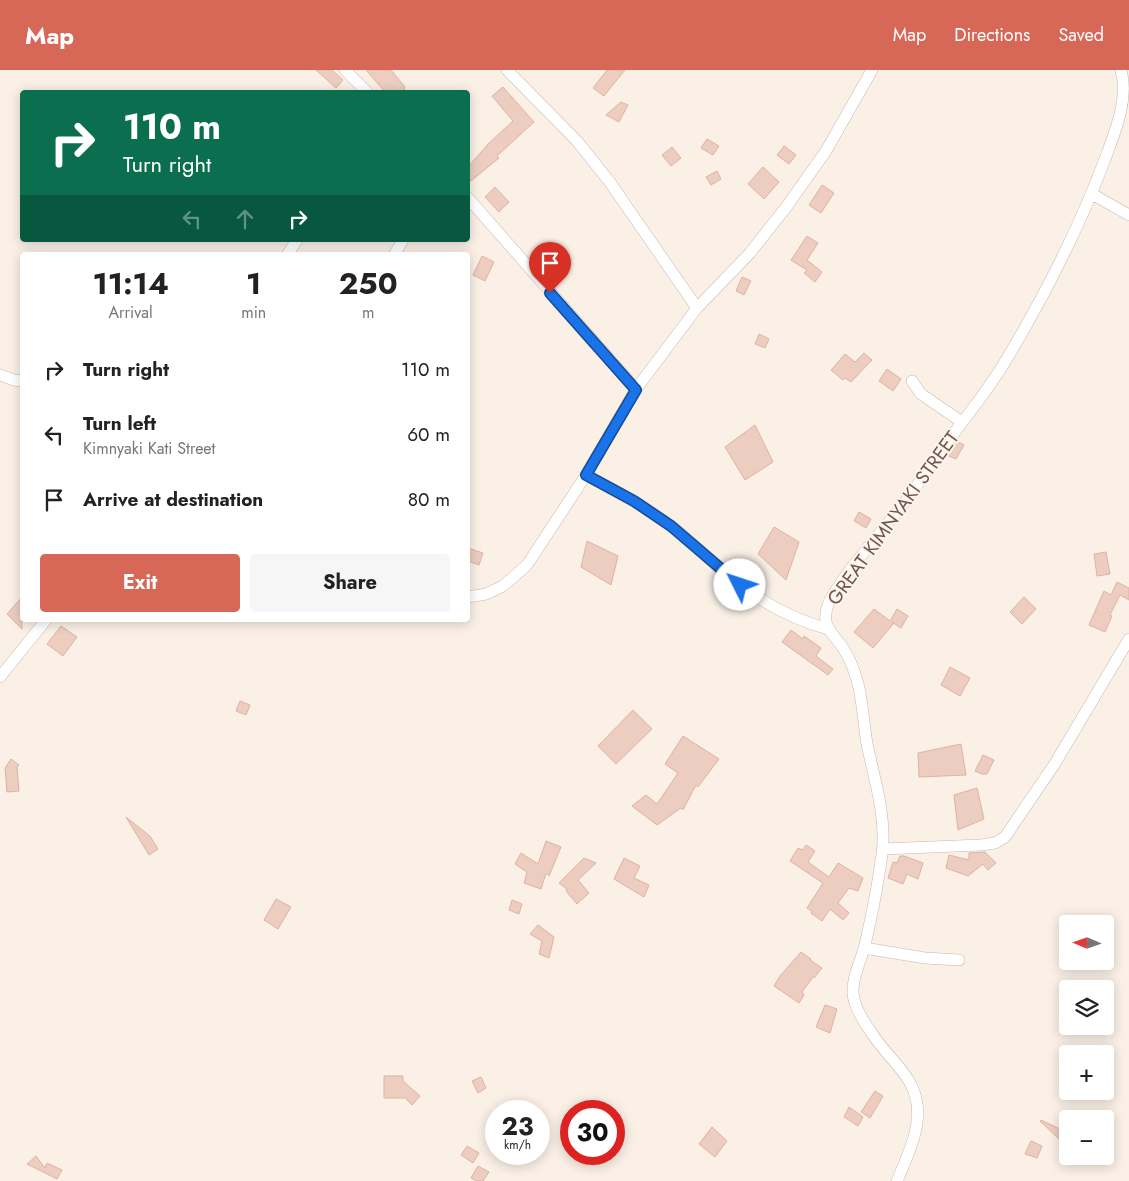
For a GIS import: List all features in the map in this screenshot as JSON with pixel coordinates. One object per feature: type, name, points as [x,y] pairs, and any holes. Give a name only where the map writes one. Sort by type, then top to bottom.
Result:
[{"type":"street","points":[[345,70],[365,90]]},
{"type":"street","points":[[507,70],[577,142],[609,181],[697,308]]},
{"type":"street","points":[[470,597],[486,594],[503,586],[527,565],[586,475],[636,390],[697,308],[750,253],[787,206],[826,151],[870,71]]},
{"type":"street","name":"GREAT KIMNYAKI STREET","points":[[897,1181],[913,1142],[918,1121],[918,1106],[910,1083],[879,1045],[855,1003],[853,990],[855,977],[864,948],[883,849],[882,821],[866,740],[859,687],[844,649],[828,630],[825,621],[826,612],[831,598],[874,538],[912,492],[1002,366],[1056,272],[1092,194],[1117,125],[1124,92],[1122,71]]},
{"type":"street","points":[[1092,194],[1129,215]]},
{"type":"street","points":[[470,200],[636,390]]},
{"type":"street","points":[[0,375],[20,381]]},
{"type":"street","points":[[912,381],[921,394],[962,422]]},
{"type":"street","points":[[586,475],[634,501],[671,526],[740,585],[780,611],[802,622],[828,630]]},
{"type":"street","points":[[0,678],[44,622]]},
{"type":"street","points":[[883,849],[981,845],[995,843],[1005,836],[1054,765],[1129,638]]},
{"type":"street","points":[[864,948],[917,957],[958,960]]},
{"type":"building","points":[[316,70],[332,70],[343,80],[336,88]]},
{"type":"building","points":[[366,70],[391,70],[405,87],[405,90],[383,90]]},
{"type":"building","points":[[607,70],[625,70],[604,96],[593,88]]},
{"type":"building","points":[[503,87],[534,122],[497,156],[499,158],[471,181],[470,165],[489,143],[513,121],[492,96]]},
{"type":"building","points":[[621,102],[628,105],[619,122],[606,115]]},
{"type":"building","points":[[707,139],[719,146],[713,155],[701,148]]},
{"type":"building","points":[[784,146],[796,155],[789,164],[777,155]]},
{"type":"building","points":[[672,147],[681,158],[671,166],[662,155]]},
{"type":"building","points":[[763,167],[779,182],[764,199],[748,184]]},
{"type":"building","points":[[717,171],[721,179],[711,185],[706,177]]},
{"type":"building","points":[[822,185],[834,193],[821,213],[809,205]]},
{"type":"building","points":[[495,187],[509,202],[499,212],[485,197]]},
{"type":"building","points":[[807,236],[818,243],[807,260],[822,272],[815,282],[804,273],[807,270],[791,260]]},
{"type":"building","points":[[482,256],[494,262],[485,281],[473,275]]},
{"type":"building","points":[[742,277],[751,281],[744,295],[736,291]]},
{"type":"building","points":[[759,334],[769,339],[765,348],[755,344]]},
{"type":"building","points":[[864,353],[872,360],[851,382],[845,378],[843,380],[831,370],[845,354],[855,362]]},
{"type":"building","points":[[887,369],[901,379],[893,391],[879,381]]},
{"type":"building","points":[[755,425],[773,462],[745,480],[725,447]]},
{"type":"building","points":[[957,441],[964,445],[956,459],[947,455]]},
{"type":"building","points":[[859,512],[871,519],[866,528],[854,521]]},
{"type":"building","points":[[774,527],[799,542],[786,580],[758,554]]},
{"type":"building","points":[[587,541],[618,556],[611,585],[581,567]]},
{"type":"building","points":[[470,549],[483,553],[479,565],[470,562]]},
{"type":"building","points":[[1106,552],[1110,574],[1097,576],[1094,554]]},
{"type":"building","points":[[1117,582],[1129,588],[1129,600],[1120,595],[1110,615],[1112,616],[1105,632],[1089,625],[1104,591],[1111,595]]},
{"type":"building","points":[[1024,597],[1036,609],[1022,624],[1010,612]]},
{"type":"building","points":[[20,599],[20,622],[22,622],[22,629],[7,614]]},
{"type":"building","points":[[874,609],[890,621],[897,609],[908,616],[901,628],[894,623],[873,648],[854,632]]},
{"type":"building","points":[[61,626],[77,637],[63,656],[47,644]]},
{"type":"building","points":[[791,630],[803,639],[804,636],[821,648],[816,656],[833,669],[828,675],[782,642]]},
{"type":"building","points":[[950,667],[970,678],[960,696],[941,685]]},
{"type":"building","points":[[240,701],[250,705],[246,715],[236,711]]},
{"type":"building","points":[[633,710],[652,729],[616,764],[598,746]]},
{"type":"building","points":[[683,736],[719,759],[698,787],[696,785],[683,810],[681,808],[657,825],[632,806],[646,795],[657,804],[678,773],[665,764]]},
{"type":"building","points":[[961,744],[966,775],[919,777],[918,753]]},
{"type":"building","points":[[983,755],[994,760],[987,774],[975,771]]},
{"type":"building","points":[[11,759],[19,765],[17,767],[19,791],[7,792],[5,768]]},
{"type":"building","points":[[977,788],[984,819],[958,830],[954,795]]},
{"type":"building","points":[[126,817],[150,836],[158,849],[149,855]]},
{"type":"building","points":[[546,841],[561,847],[549,876],[546,873],[541,889],[524,883],[527,872],[515,864],[521,853],[538,864]]},
{"type":"building","points":[[806,845],[815,851],[808,862],[829,877],[838,863],[863,878],[858,891],[849,888],[838,903],[849,913],[843,920],[830,909],[822,921],[807,908],[823,883],[790,861],[798,848],[803,850]]},
{"type":"building","points":[[985,852],[996,863],[988,870],[983,864],[968,876],[946,868],[949,855],[969,860],[969,853]]},
{"type":"building","points":[[900,856],[923,863],[918,879],[907,874],[903,884],[888,878],[893,862],[897,863]]},
{"type":"building","points":[[584,858],[596,863],[578,880],[589,893],[577,904],[566,891],[567,889],[559,883]]},
{"type":"building","points":[[624,858],[640,866],[634,878],[649,885],[644,897],[614,879]]},
{"type":"building","points":[[276,899],[291,907],[278,929],[264,920]]},
{"type":"building","points":[[512,900],[522,904],[519,914],[509,910]]},
{"type":"building","points":[[538,925],[554,937],[549,958],[539,954],[542,941],[530,934]]},
{"type":"building","points":[[801,952],[822,968],[802,992],[804,995],[799,1003],[774,986],[780,976]]},
{"type":"building","points":[[825,1005],[837,1009],[830,1033],[816,1027]]},
{"type":"building","points":[[384,1076],[403,1076],[403,1081],[420,1096],[412,1105],[405,1098],[384,1098]]},
{"type":"building","points":[[481,1077],[486,1088],[478,1093],[472,1081]]},
{"type":"building","points":[[875,1091],[883,1096],[870,1118],[861,1112]]},
{"type":"building","points":[[849,1107],[863,1117],[858,1126],[844,1117]]},
{"type":"building","points":[[1040,1121],[1059,1129],[1059,1139]]},
{"type":"building","points":[[712,1127],[727,1141],[715,1157],[699,1144]]},
{"type":"building","points":[[1031,1141],[1042,1146],[1037,1158],[1025,1154]]},
{"type":"building","points":[[467,1146],[479,1153],[473,1163],[461,1155]]},
{"type":"building","points":[[36,1156],[45,1168],[47,1163],[62,1170],[57,1179],[27,1164]]},
{"type":"building","points":[[478,1166],[489,1172],[483,1181],[476,1181],[471,1178]]},
{"type":"route","points":[[550,293],[636,390],[586,475],[634,501],[671,526],[740,585]]}]
